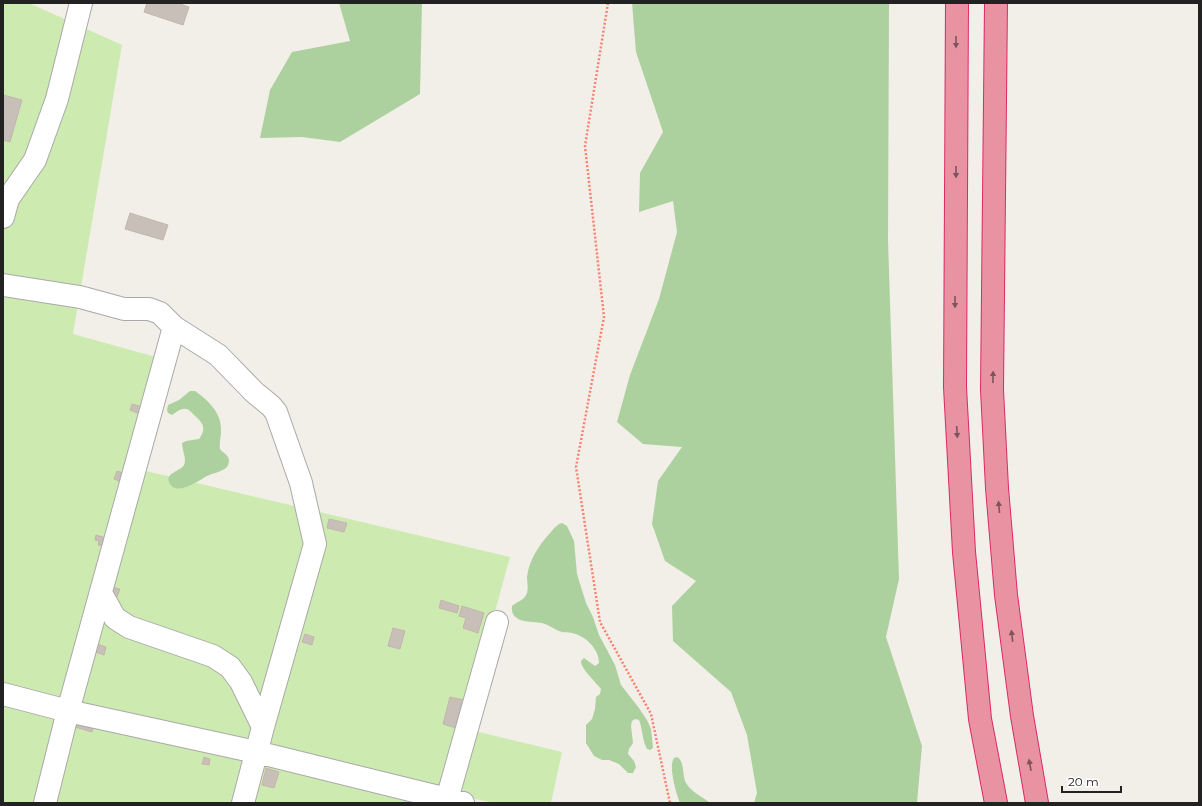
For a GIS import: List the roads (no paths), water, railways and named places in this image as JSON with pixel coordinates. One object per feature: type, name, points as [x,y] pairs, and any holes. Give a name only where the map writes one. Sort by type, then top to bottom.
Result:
[{"type":"highway","points":[[956,3],[955,387],[964,552],[979,711],[996,803]]},
{"type":"highway","points":[[996,3],[992,390],[1006,595],[1022,716],[1037,803]]},
{"type":"lane","points":[[3,217],[8,199],[35,160],[57,99],[81,3]]},
{"type":"lane","points":[[3,285],[80,297],[124,309],[149,309],[160,313],[174,327],[218,355],[254,392],[264,398],[274,409],[301,482],[315,544],[243,803]]},
{"type":"lane","points":[[45,803],[68,711],[174,327]]},
{"type":"lane","points":[[101,592],[115,618],[129,626],[212,656],[230,667],[241,682],[263,727]]},
{"type":"lane","points":[[3,694],[68,711],[256,752],[452,802],[497,622]]}]
